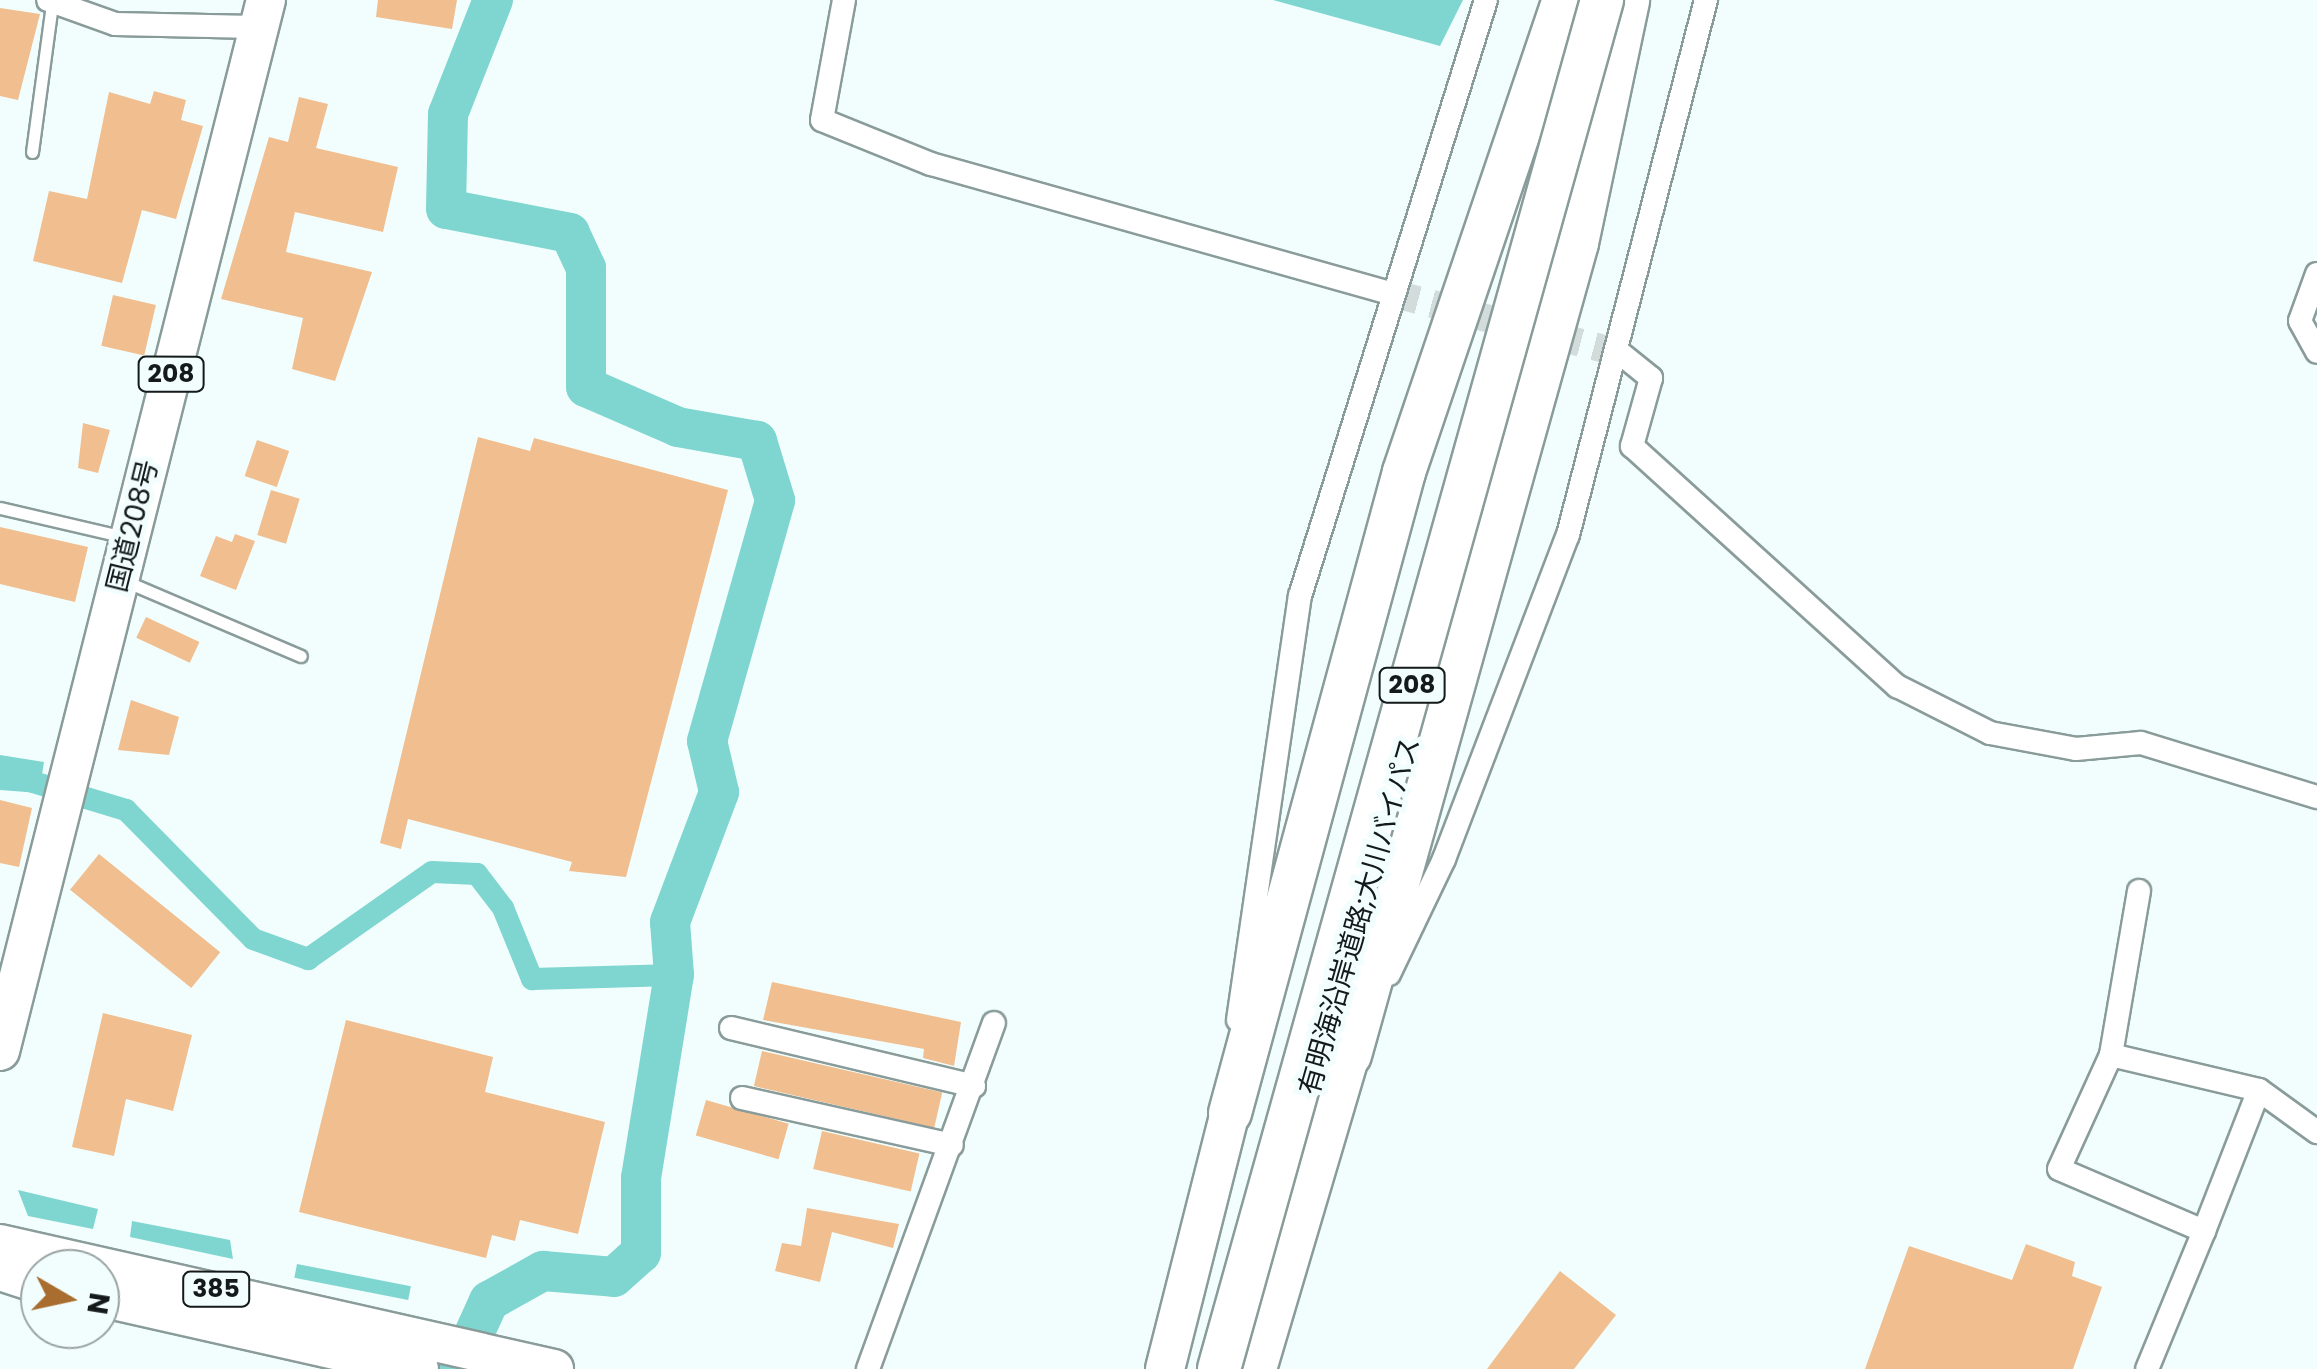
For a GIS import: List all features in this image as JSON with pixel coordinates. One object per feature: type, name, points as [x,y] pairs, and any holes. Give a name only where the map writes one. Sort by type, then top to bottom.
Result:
[{"type":"highway","points":[[1165,1369],[1230,1113],[1404,472],[1564,0]]},
{"type":"highway","name":"有明海沿岸道路;大川バイパス","points":[[1219,1369],[1602,0]]},
{"type":"highway","name":"有明海沿岸道路;大川バイパス","points":[[1232,1369],[1616,0]]},
{"type":"highway","points":[[1257,1369],[1350,1055],[1576,243],[1628,0]]},
{"type":"highway","name":"国道208号","points":[[0,1051],[66,804],[263,14]]},
{"type":"highway","name":"385","points":[[0,1244],[425,1355]]},
{"type":"highway","name":"385","points":[[120,1302],[425,1355],[500,1357],[554,1369]]},
{"type":"street","points":[[844,0],[822,120],[931,164],[1391,293]]},
{"type":"street","points":[[1230,1113],[1300,596],[1391,293],[1486,0]]},
{"type":"street","points":[[1350,1055],[1444,859],[1568,536],[1620,354],[1706,0]]},
{"type":"street","points":[[50,2],[114,24],[263,14]]},
{"type":"street","points":[[2317,274],[2300,321],[2317,352]]},
{"type":"street","points":[[1620,354],[1651,378],[1632,446],[1908,693],[1990,733],[2076,750],[2142,743],[2317,797]]},
{"type":"street","points":[[2139,891],[2112,1054],[2059,1169],[2204,1231]]},
{"type":"street","points":[[868,1369],[994,1023]]},
{"type":"street","points":[[731,1028],[974,1086]]},
{"type":"street","points":[[2112,1054],[2258,1090],[2317,1132]]},
{"type":"street","points":[[2147,1369],[2258,1090]]},
{"type":"street","points":[[742,1098],[952,1146]]},
{"type":"lane","points":[[32,152],[50,2]]},
{"type":"lane","points":[[0,508],[130,538]]},
{"type":"lane","points":[[121,580],[268,638],[301,656]]},
{"type":"water","points":[[1273,0],[1463,0],[1440,46]]},
{"type":"water","points":[[0,755],[44,762],[39,793],[0,790]]},
{"type":"water","points":[[18,1190],[98,1209],[93,1229],[28,1216]]},
{"type":"water","points":[[132,1221],[230,1240],[233,1259],[130,1237]]},
{"type":"water","points":[[297,1264],[411,1286],[408,1300],[294,1278]]},
{"type":"building","points":[[378,0],[457,0],[452,29],[376,17]]},
{"type":"building","points":[[0,8],[40,14],[18,100],[0,96]]},
{"type":"building","points":[[154,91],[186,100],[181,120],[203,126],[176,219],[142,210],[122,283],[33,261],[49,191],[87,199],[109,92],[150,104]]},
{"type":"building","points":[[299,97],[328,104],[316,148],[398,167],[383,232],[295,212],[286,252],[372,272],[335,381],[292,369],[303,318],[221,299],[269,137],[288,142]]},
{"type":"building","points":[[113,295],[156,305],[144,356],[101,346]]},
{"type":"building","points":[[83,423],[110,430],[98,473],[78,468]]},
{"type":"building","points":[[478,437],[530,451],[534,438],[728,490],[626,877],[569,871],[572,862],[408,819],[401,849],[380,843]]},
{"type":"building","points":[[257,440],[289,451],[277,487],[245,476]]},
{"type":"building","points":[[271,490],[300,499],[286,544],[257,535]]},
{"type":"building","points":[[0,527],[88,547],[75,602],[0,584]]},
{"type":"building","points":[[235,534],[255,541],[236,590],[200,576],[216,536],[232,542]]},
{"type":"building","points":[[146,617],[199,642],[190,663],[136,638]]},
{"type":"building","points":[[131,700],[179,717],[169,755],[118,750]]},
{"type":"building","points":[[0,800],[32,808],[19,867],[0,863]]},
{"type":"building","points":[[99,854],[220,952],[191,988],[70,890]]},
{"type":"building","points":[[772,982],[961,1022],[954,1066],[923,1058],[924,1049],[763,1020]]},
{"type":"building","points":[[103,1013],[192,1035],[173,1111],[126,1099],[114,1156],[72,1147]]},
{"type":"building","points":[[346,1020],[493,1057],[485,1092],[605,1122],[578,1234],[520,1220],[515,1241],[492,1235],[486,1258],[299,1212]]},
{"type":"building","points":[[762,1051],[942,1093],[934,1128],[754,1086]]},
{"type":"building","points":[[706,1100],[789,1124],[778,1159],[696,1136]]},
{"type":"building","points":[[822,1131],[919,1153],[911,1191],[813,1169]]},
{"type":"building","points":[[807,1208],[899,1224],[893,1248],[832,1232],[820,1282],[775,1271],[782,1243],[801,1246]]},
{"type":"building","points":[[2026,1244],[2075,1262],[2072,1276],[2102,1287],[2073,1369],[1865,1369],[1909,1246],[2012,1280]]},
{"type":"building","points":[[1560,1271],[1616,1315],[1574,1369],[1487,1369]]},
{"type":"waterway","points":[[458,1369],[489,1301],[543,1271],[614,1277],[641,1253],[641,1178],[674,975],[670,922],[719,792],[707,741],[775,500],[757,441],[678,427],[586,387],[586,268],[570,233],[446,209],[448,114],[493,0]]},
{"type":"waterway","points":[[0,772],[126,810],[253,939],[308,959],[432,872],[477,874],[503,908],[532,979],[674,975]]},
{"type":"tunnel","points":[[1391,293],[1620,353]]}]
